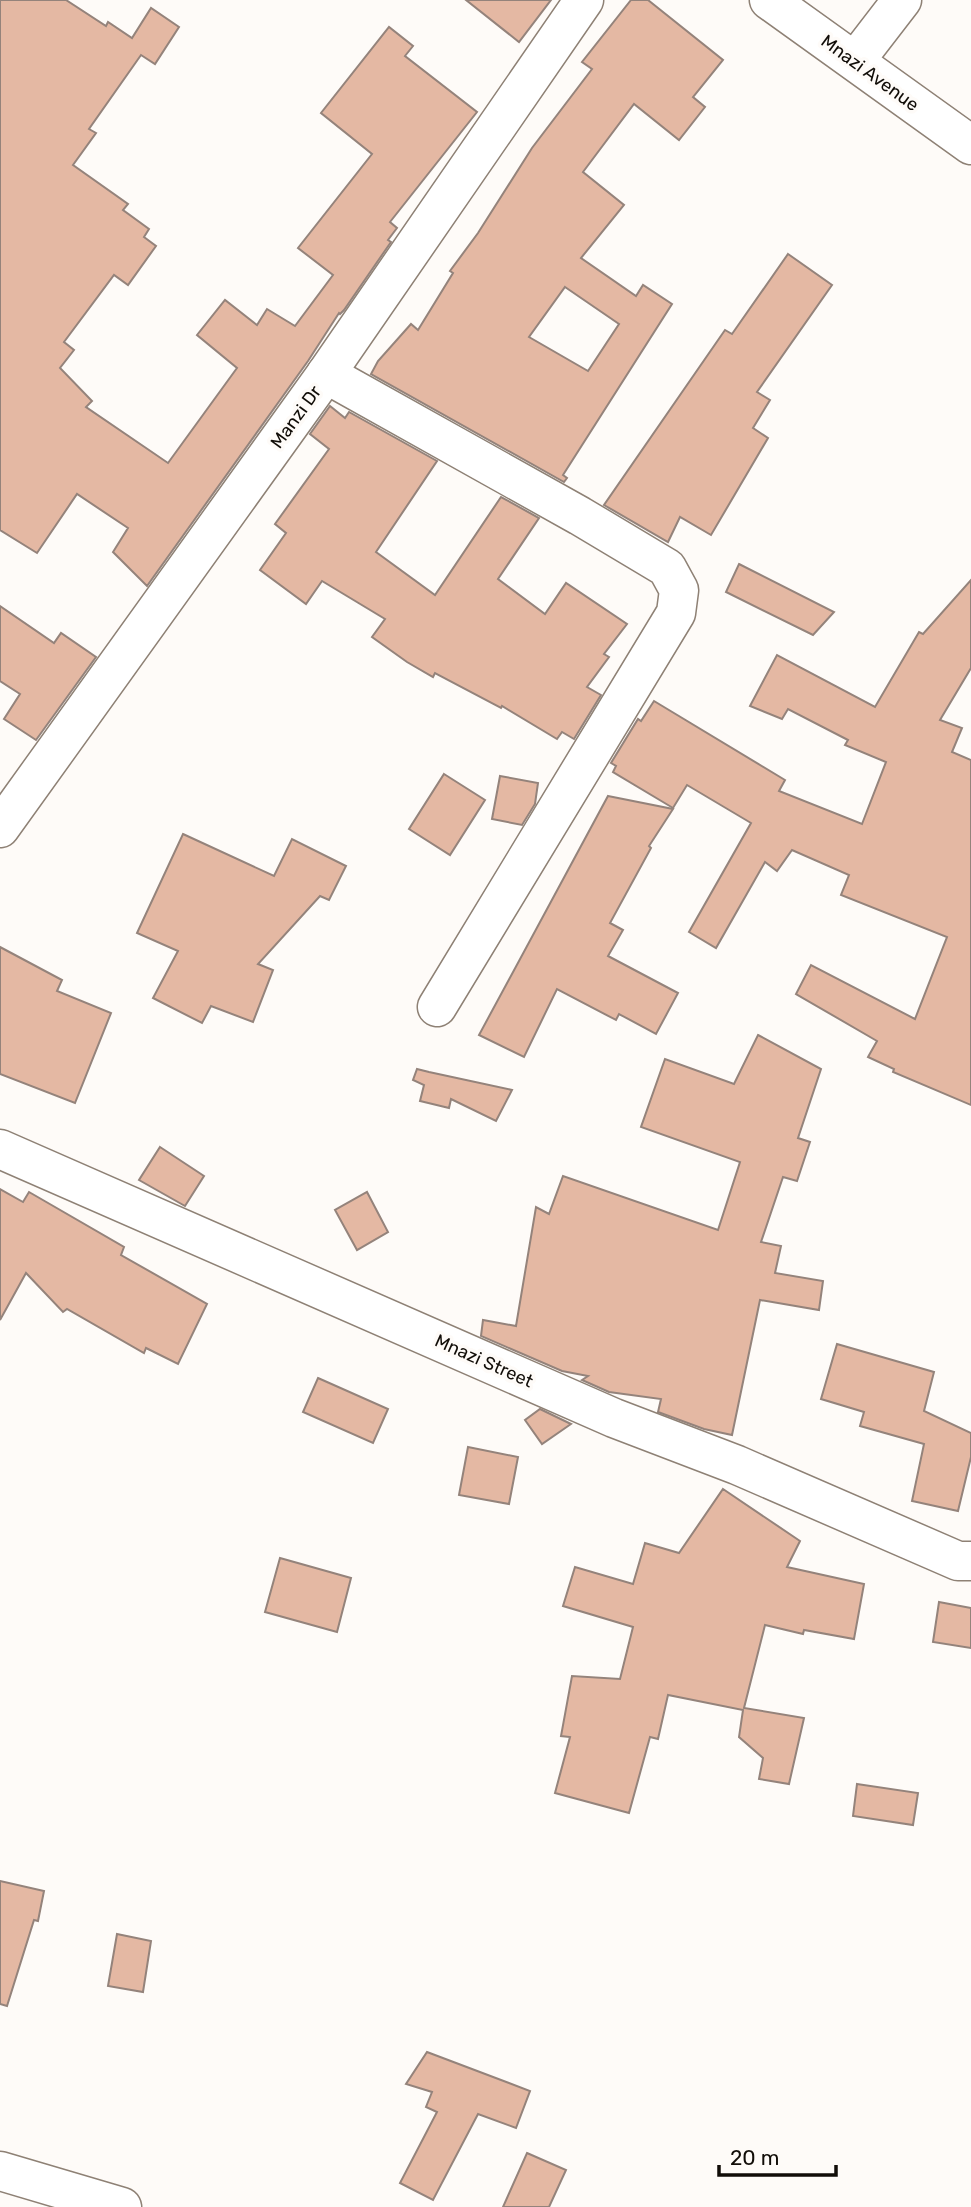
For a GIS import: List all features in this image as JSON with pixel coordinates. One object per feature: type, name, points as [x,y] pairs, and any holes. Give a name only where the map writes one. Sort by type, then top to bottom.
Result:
[{"type":"street","name":"Manzi Dr","points":[[0,828],[326,374],[584,0]]},
{"type":"street","name":"Mnazi Avenue","points":[[769,0],[971,145]]},
{"type":"street","points":[[855,61],[902,0]]},
{"type":"street","points":[[326,374],[580,516],[667,568],[679,590],[676,613],[437,1007]]},
{"type":"street","name":"Mnazi Street","points":[[0,1149],[614,1418],[737,1465],[958,1561],[971,1561]]},
{"type":"street","points":[[0,2171],[122,2207]]},
{"type":"building","points":[[0,0],[66,0],[106,26],[108,22],[132,38],[151,8],[179,27],[155,64],[141,55],[89,129],[96,133],[73,165],[128,204],[123,210],[149,229],[144,237],[156,246],[128,285],[114,275],[64,342],[74,350],[60,368],[92,401],[86,407],[168,463],[237,368],[197,335],[225,300],[257,325],[267,309],[295,326],[333,275],[298,248],[372,154],[321,113],[389,27],[413,46],[405,56],[477,112],[390,222],[397,228],[388,240],[391,242],[147,586],[113,552],[128,528],[77,494],[37,553],[0,530]]},
{"type":"building","points":[[466,0],[551,0],[519,42]]},
{"type":"building","points":[[631,0],[648,0],[723,60],[693,97],[705,107],[679,140],[634,104],[583,172],[624,205],[581,258],[636,296],[643,285],[672,304],[563,475],[567,478],[564,482],[371,374],[378,361],[411,324],[418,330],[453,273],[450,271],[478,233],[532,148],[592,69],[582,62]],"holes":[[[565,287],[619,324],[588,371],[529,337]]]},
{"type":"building","points":[[788,254],[832,285],[757,392],[770,400],[753,428],[768,438],[711,535],[680,517],[668,542],[604,505],[725,330],[732,334]]},
{"type":"building","points":[[330,406],[345,418],[349,412],[437,461],[376,552],[435,595],[501,497],[539,518],[498,579],[545,614],[566,583],[627,624],[604,654],[609,657],[587,687],[601,695],[574,739],[562,732],[557,739],[502,706],[501,708],[435,673],[433,677],[407,662],[372,637],[385,619],[322,581],[306,604],[260,570],[286,533],[275,524],[329,449],[310,434]]},
{"type":"building","points":[[739,564],[834,612],[813,635],[726,592]]},
{"type":"building","points":[[971,580],[971,668],[940,720],[962,728],[952,752],[971,760],[971,1105],[893,1072],[894,1069],[868,1057],[877,1041],[796,994],[811,965],[915,1019],[947,937],[841,895],[849,875],[792,850],[777,871],[765,862],[716,948],[689,932],[751,823],[687,785],[673,808],[613,772],[616,766],[611,763],[638,719],[641,721],[654,701],[785,780],[779,791],[862,824],[886,762],[845,745],[848,740],[788,709],[782,719],[750,706],[777,655],[875,707],[919,632],[923,634]]},
{"type":"building","points":[[0,606],[54,643],[61,633],[96,657],[36,740],[4,719],[20,694],[0,681]]},
{"type":"building","points":[[444,774],[485,800],[450,855],[409,829]]},
{"type":"building","points":[[500,776],[538,783],[535,804],[522,825],[492,819]]},
{"type":"building","points":[[608,796],[673,809],[649,846],[651,848],[610,923],[623,930],[608,956],[678,993],[656,1034],[619,1014],[616,1020],[557,989],[524,1057],[479,1035]]},
{"type":"building","points":[[183,834],[274,876],[292,839],[346,866],[329,900],[320,896],[258,964],[273,970],[253,1022],[211,1006],[202,1023],[153,998],[178,951],[137,933]]},
{"type":"building","points":[[0,947],[62,980],[57,991],[111,1013],[75,1103],[0,1074]]},
{"type":"building","points":[[758,1035],[821,1069],[798,1138],[810,1142],[797,1181],[783,1177],[761,1242],[781,1246],[775,1273],[823,1281],[819,1310],[760,1300],[732,1435],[704,1429],[658,1412],[661,1399],[609,1392],[582,1380],[588,1376],[562,1371],[481,1336],[483,1320],[516,1326],[536,1207],[549,1214],[563,1176],[718,1230],[740,1162],[641,1127],[665,1059],[734,1084]]},
{"type":"building","points":[[417,1069],[512,1090],[496,1121],[451,1099],[449,1108],[420,1101],[424,1085],[413,1080]]},
{"type":"building","points":[[160,1147],[204,1176],[185,1206],[139,1180]]},
{"type":"building","points":[[0,1189],[23,1202],[29,1192],[124,1247],[121,1255],[207,1304],[178,1364],[146,1348],[144,1353],[67,1309],[63,1312],[26,1273],[0,1320]]},
{"type":"building","points":[[367,1192],[388,1232],[357,1250],[335,1210]]},
{"type":"building","points":[[837,1344],[934,1372],[924,1411],[971,1433],[971,1457],[958,1511],[912,1501],[924,1444],[860,1426],[864,1412],[821,1399]]},
{"type":"building","points":[[318,1378],[388,1409],[373,1443],[303,1412]]},
{"type":"building","points":[[540,1409],[571,1424],[542,1444],[525,1420]]},
{"type":"building","points":[[468,1447],[518,1457],[509,1504],[459,1495]]},
{"type":"building","points":[[723,1489],[800,1541],[787,1567],[864,1584],[854,1639],[804,1630],[803,1634],[765,1625],[744,1708],[804,1718],[789,1784],[759,1779],[763,1758],[739,1737],[743,1710],[668,1695],[658,1739],[650,1737],[629,1813],[555,1793],[570,1737],[561,1736],[572,1676],[620,1679],[633,1627],[563,1606],[575,1567],[633,1584],[645,1543],[679,1553]]},
{"type":"building","points":[[280,1558],[351,1578],[337,1632],[265,1612]]},
{"type":"building","points":[[939,1602],[971,1608],[971,1648],[933,1642]]},
{"type":"building","points":[[857,1784],[918,1793],[913,1825],[853,1816]]},
{"type":"building","points":[[0,1881],[44,1891],[38,1921],[34,1920],[7,2006],[0,2004]]},
{"type":"building","points":[[117,1934],[151,1941],[143,1992],[108,1986]]},
{"type":"building","points":[[427,2052],[530,2091],[516,2128],[478,2114],[433,2200],[400,2183],[437,2112],[426,2107],[432,2092],[406,2084]]},
{"type":"building","points":[[527,2153],[566,2170],[549,2207],[503,2207]]}]
